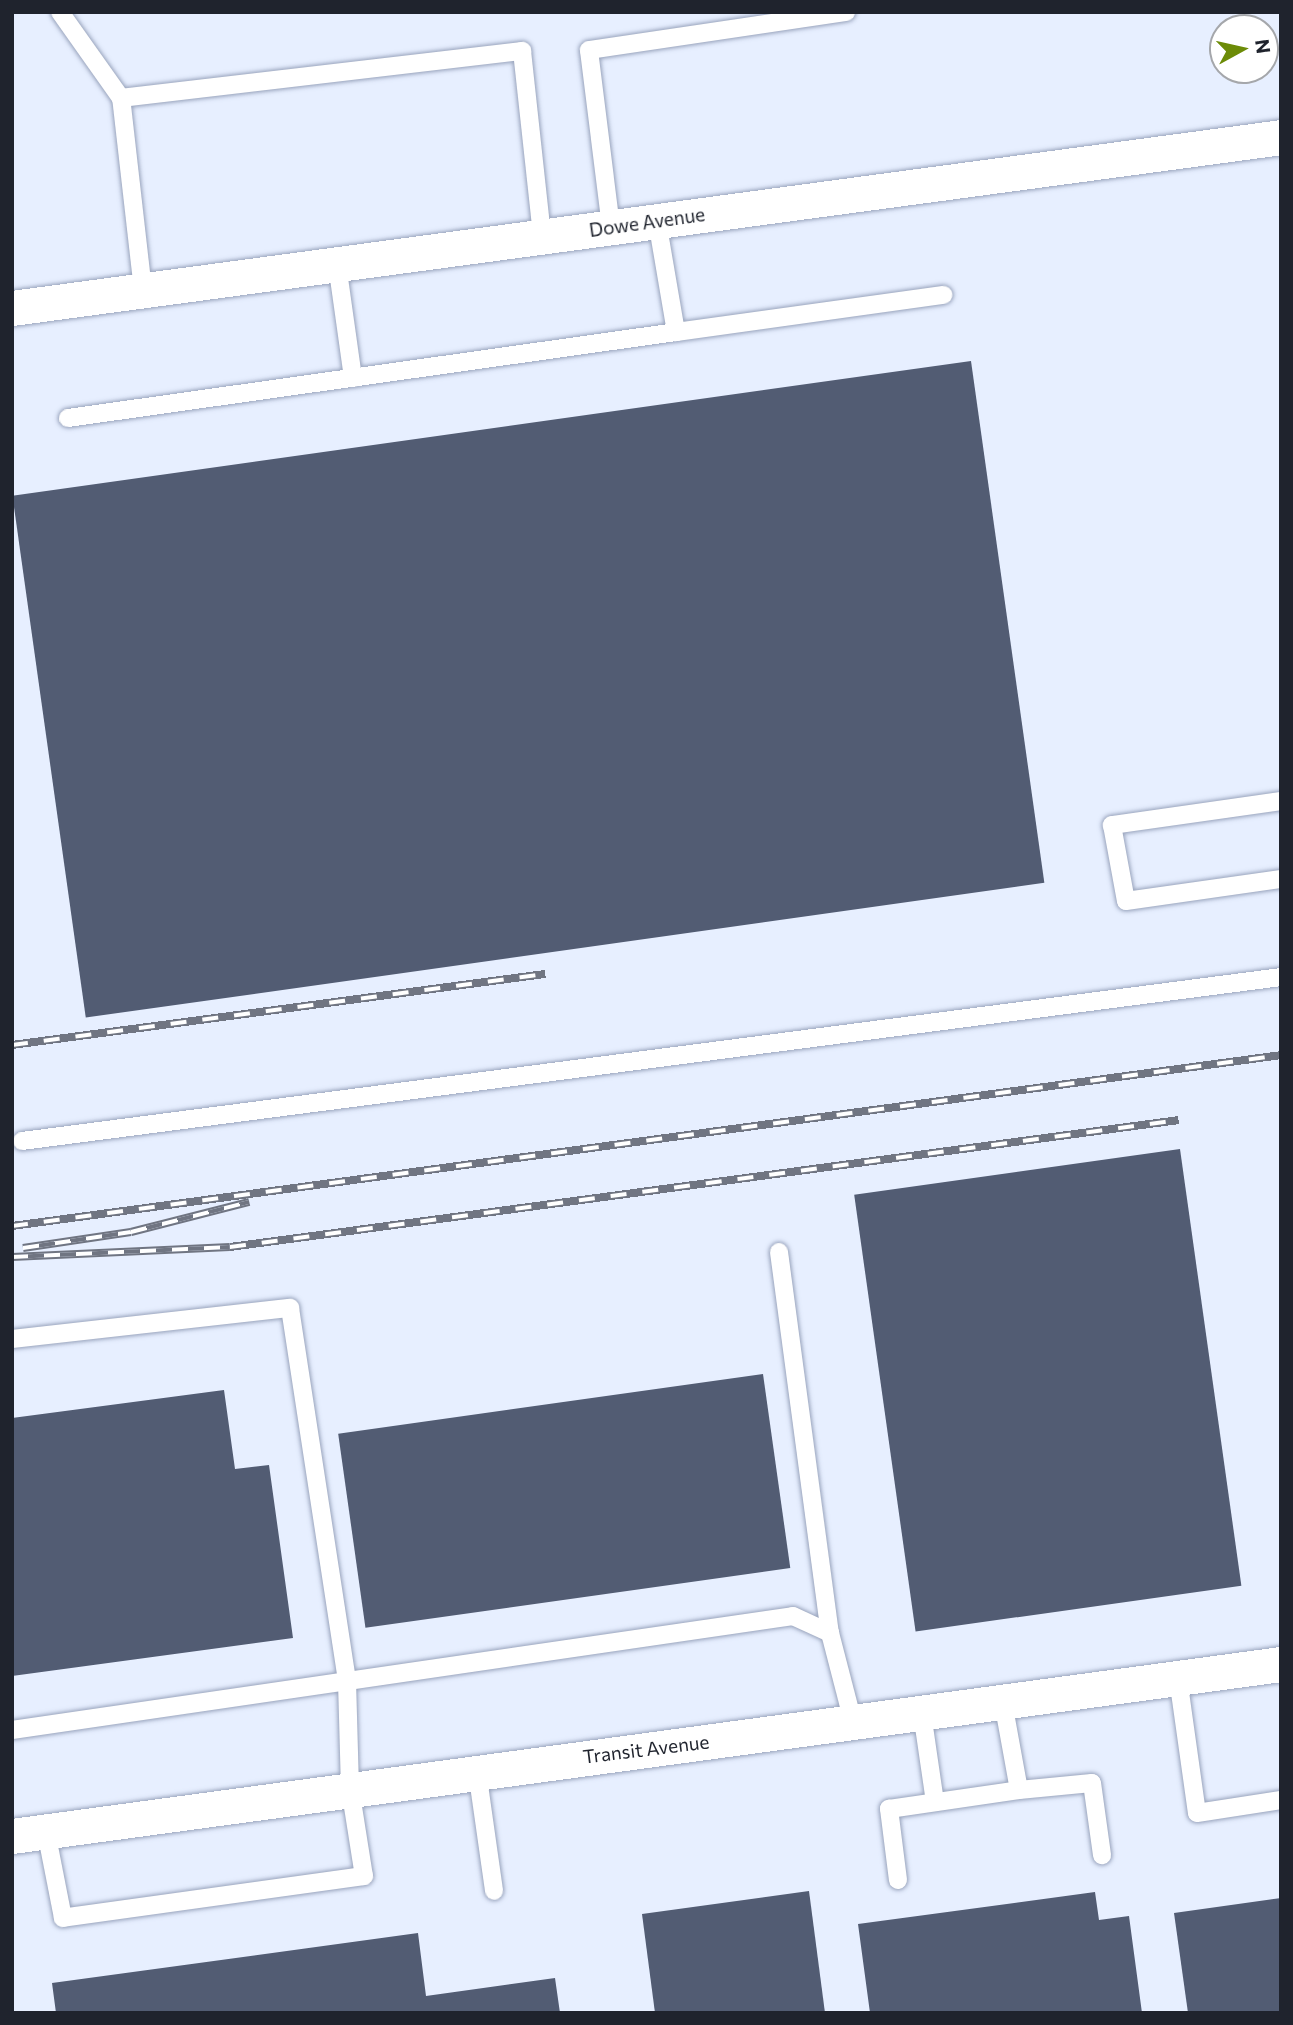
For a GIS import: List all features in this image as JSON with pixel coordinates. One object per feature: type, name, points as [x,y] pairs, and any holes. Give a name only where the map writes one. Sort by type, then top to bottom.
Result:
[{"type":"street","name":"Dowe Avenue","points":[[12,308],[1281,136]]},
{"type":"street","name":"Transit Avenue","points":[[29,1833],[1281,1664]]},
{"type":"lane","points":[[60,12],[121,98],[143,290]]},
{"type":"lane","points":[[611,227],[589,50],[846,12]]},
{"type":"lane","points":[[121,98],[522,51],[542,236]]},
{"type":"lane","points":[[657,221],[676,332]]},
{"type":"lane","points":[[337,264],[352,377]]},
{"type":"lane","points":[[68,418],[943,295]]},
{"type":"lane","points":[[1281,801],[1112,825],[1126,901],[1281,879]]},
{"type":"lane","points":[[22,1141],[1281,977]]},
{"type":"lane","points":[[779,1252],[830,1633],[853,1722]]},
{"type":"lane","points":[[12,1339],[289,1308],[347,1681],[350,1788],[364,1876],[63,1918],[29,1833]]},
{"type":"lane","points":[[12,1730],[793,1616],[830,1633]]},
{"type":"lane","points":[[1178,1678],[1198,1812],[1281,1800]]},
{"type":"lane","points":[[1003,1702],[1018,1790]]},
{"type":"lane","points":[[922,1713],[935,1802]]},
{"type":"lane","points":[[477,1772],[494,1891]]},
{"type":"lane","points":[[898,1880],[889,1809],[1018,1790],[1092,1783],[1102,1855]]},
{"type":"building","points":[[971,361],[1044,883],[86,1018],[12,496]]},
{"type":"building","points":[[1180,1149],[1241,1586],[916,1631],[854,1195]]},
{"type":"building","points":[[763,1374],[790,1568],[365,1628],[338,1434]]},
{"type":"building","points":[[224,1390],[235,1469],[269,1465],[293,1638],[12,1676],[12,1418]]},
{"type":"building","points":[[809,1891],[825,2013],[655,2013],[642,1914]]},
{"type":"building","points":[[1095,1892],[1099,1920],[1129,1916],[1142,2013],[870,2013],[858,1924]]},
{"type":"building","points":[[1281,1898],[1281,2013],[1188,2013],[1174,1913]]},
{"type":"building","points":[[418,1933],[426,1996],[555,1978],[560,2013],[56,2013],[52,1983]]},
{"type":"railway","points":[[12,1045],[545,974]]},
{"type":"railway","points":[[12,1226],[1281,1055]]},
{"type":"railway","points":[[12,1257],[230,1247],[1179,1120]]},
{"type":"railway","points":[[23,1248],[131,1232],[249,1202]]}]
